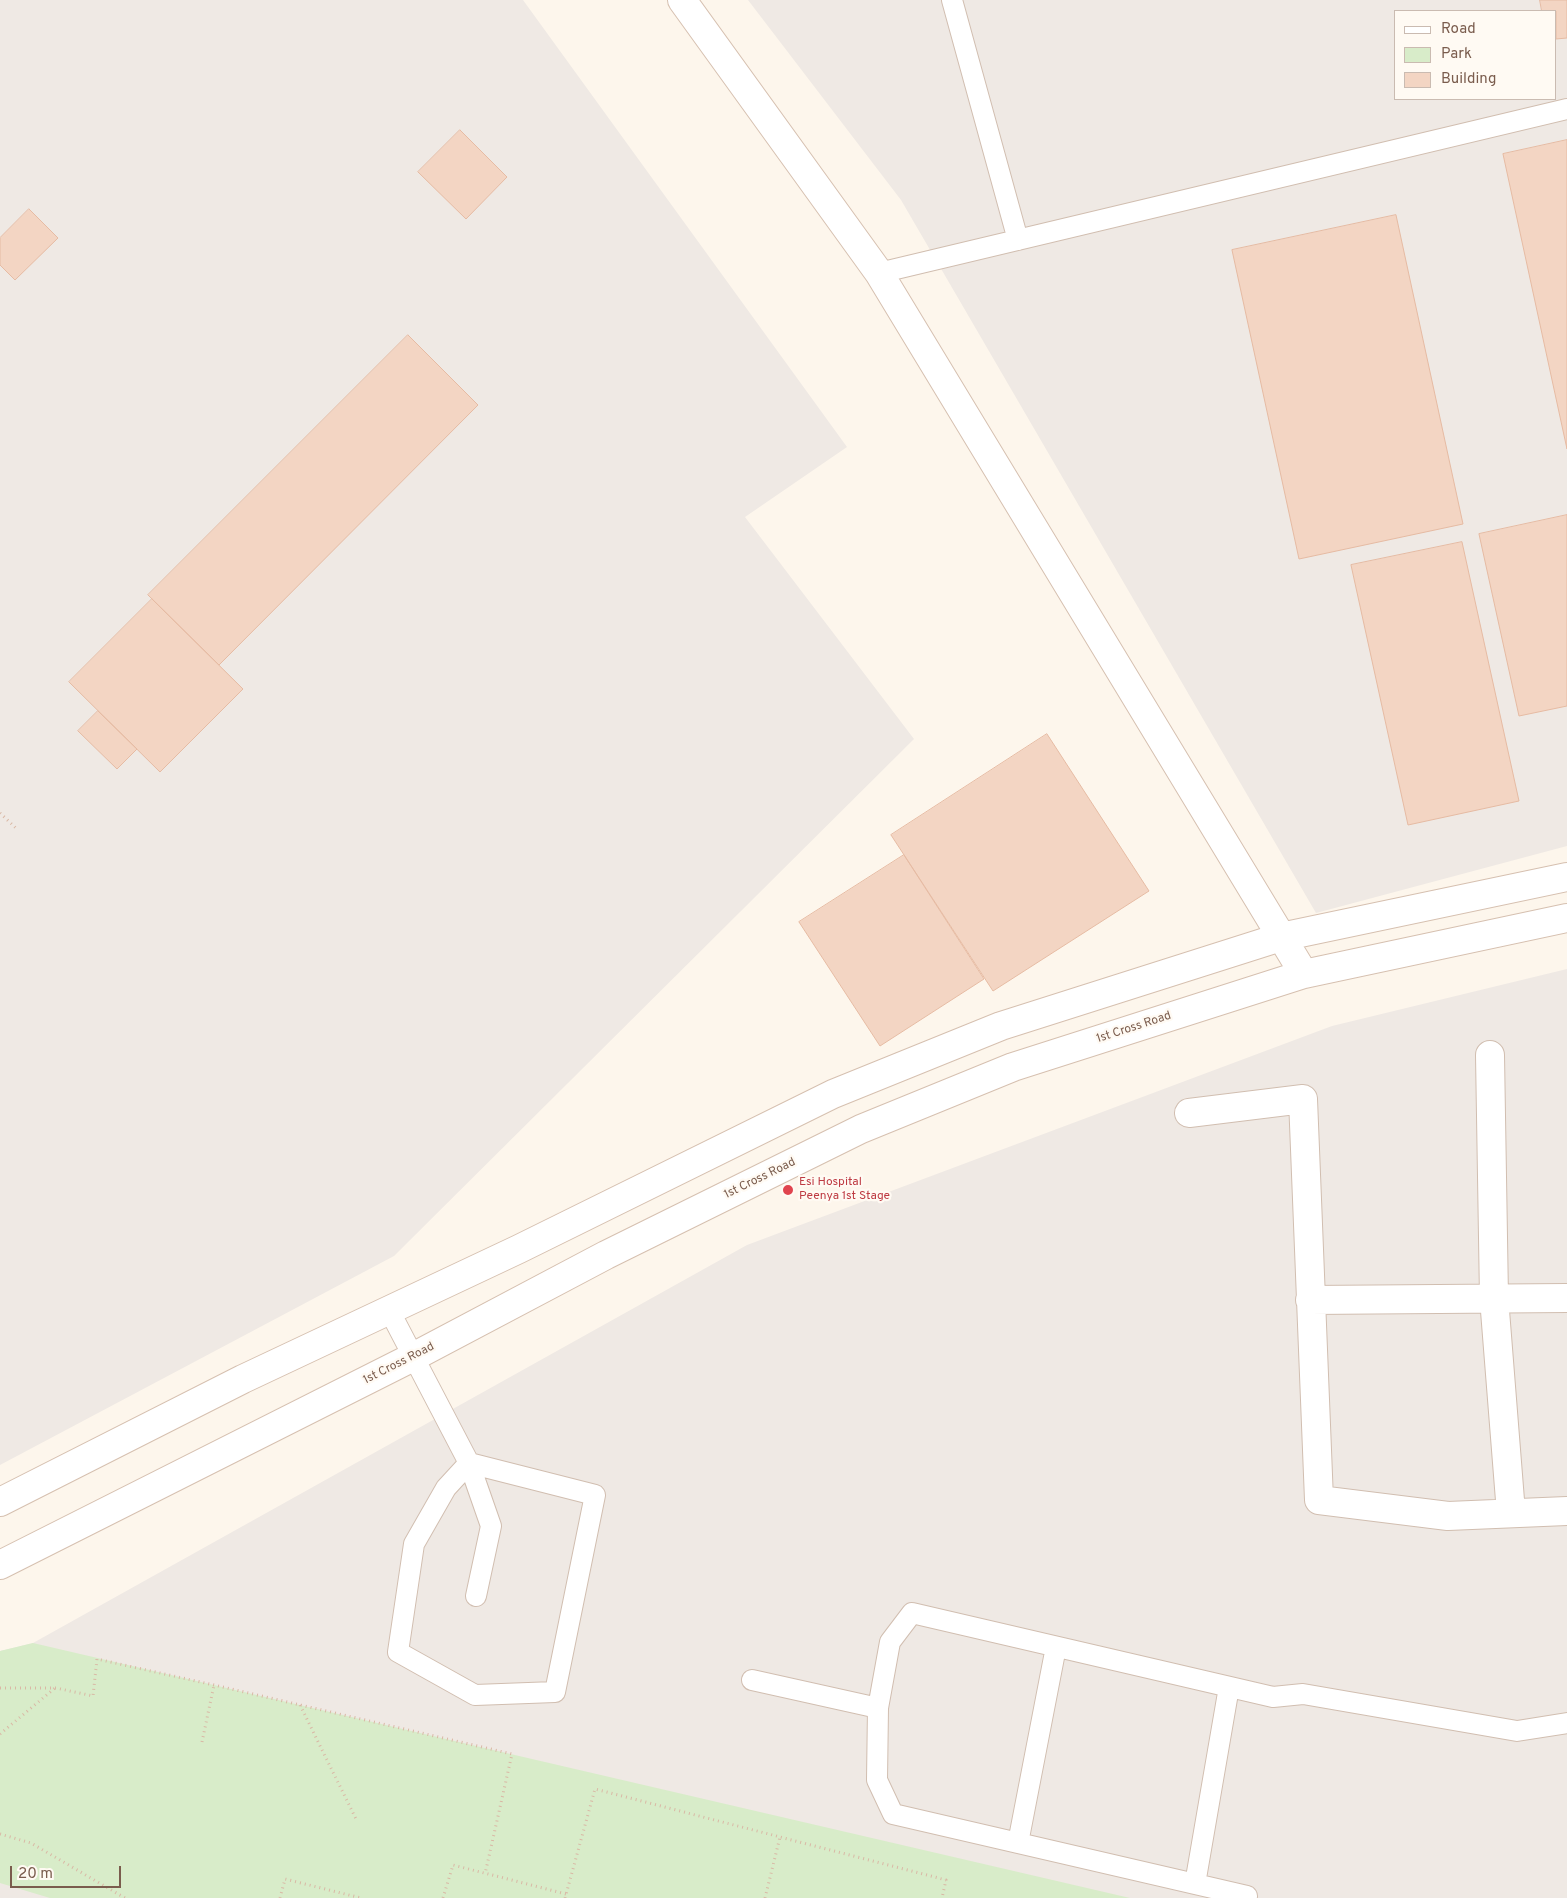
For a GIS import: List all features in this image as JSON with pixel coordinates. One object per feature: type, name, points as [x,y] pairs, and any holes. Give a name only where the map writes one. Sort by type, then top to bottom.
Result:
[{"type":"street","points":[[682,0],[879,273],[1304,974]]},
{"type":"street","points":[[0,1502],[243,1379],[519,1250],[833,1094],[1001,1026],[1281,936],[1567,877]]},
{"type":"street","name":"1st Cross Road","points":[[0,1565],[413,1357],[606,1255],[861,1129],[1013,1067],[1304,974],[1567,918]]},
{"type":"street","points":[[1490,1055],[1494,1298],[1511,1513]]},
{"type":"street","points":[[1189,1114],[1302,1099],[1319,1500],[1448,1516],[1567,1511]]},
{"type":"street","points":[[1310,1300],[1567,1298]]},
{"type":"lane","points":[[952,0],[1018,240]]},
{"type":"lane","points":[[879,273],[1567,109]]},
{"type":"lane","points":[[389,1310],[469,1463],[491,1526],[476,1596]]},
{"type":"lane","points":[[469,1463],[595,1495],[555,1692],[475,1695],[398,1652],[414,1544],[446,1488],[469,1463]]},
{"type":"lane","points":[[1247,1896],[893,1814],[877,1780],[878,1708],[890,1642],[912,1613],[1273,1697],[1303,1694],[1517,1730],[1567,1723]]},
{"type":"lane","points":[[1018,1843],[1056,1647]]},
{"type":"lane","points":[[752,1680],[878,1708]]},
{"type":"lane","points":[[1195,1884],[1229,1687]]},
{"type":"path","points":[[0,814],[18,830]]},
{"type":"path","points":[[0,1688],[56,1688],[93,1696],[97,1659],[512,1754],[485,1874]]},
{"type":"path","points":[[202,1742],[214,1685]]},
{"type":"path","points":[[0,1734],[56,1688]]},
{"type":"path","points":[[300,1705],[356,1819]]},
{"type":"path","points":[[443,1898],[453,1865],[566,1896],[595,1789],[946,1880],[942,1898]]},
{"type":"path","points":[[0,1834],[32,1843],[125,1898]]},
{"type":"path","points":[[765,1898],[780,1837]]},
{"type":"path","points":[[280,1898],[285,1879],[361,1898]]},
{"type":"shaded area","points":[[0,0],[523,0],[847,447],[745,517],[914,739],[394,1256],[0,1465]]},
{"type":"shaded area","points":[[748,0],[1567,0],[1567,846],[1316,913],[901,200]]},
{"type":"shaded area","points":[[1567,969],[1567,1898],[0,1898],[0,1651],[33,1643],[747,1245],[1332,1026]]},
{"type":"green space","points":[[33,1643],[1130,1898],[50,1898],[0,1883],[0,1651]]},
{"type":"building","points":[[1540,0],[1567,0],[1567,38],[1557,39],[1557,10],[1542,10]]},
{"type":"building","points":[[460,130],[507,177],[466,219],[418,172]]},
{"type":"building","points":[[1567,140],[1567,449],[1503,154]]},
{"type":"building","points":[[29,209],[58,238],[15,280],[0,265],[0,238]]},
{"type":"building","points":[[1396,215],[1463,524],[1299,559],[1232,250]]},
{"type":"building","points":[[408,335],[478,405],[219,665],[148,595]]},
{"type":"building","points":[[1567,515],[1567,706],[1519,716],[1479,534]]},
{"type":"building","points":[[1462,542],[1519,801],[1408,825],[1351,565]]},
{"type":"building","points":[[152,599],[243,689],[160,772],[69,682]]},
{"type":"building","points":[[98,711],[137,749],[117,769],[78,731]]},
{"type":"building","points":[[1047,734],[1149,891],[993,991],[891,835]]},
{"type":"building","points":[[904,855],[984,979],[880,1046],[799,922]]},
{"type":"place","name":"Esi Hospital Peenya 1st Stage","points":[[788,1190]]}]
